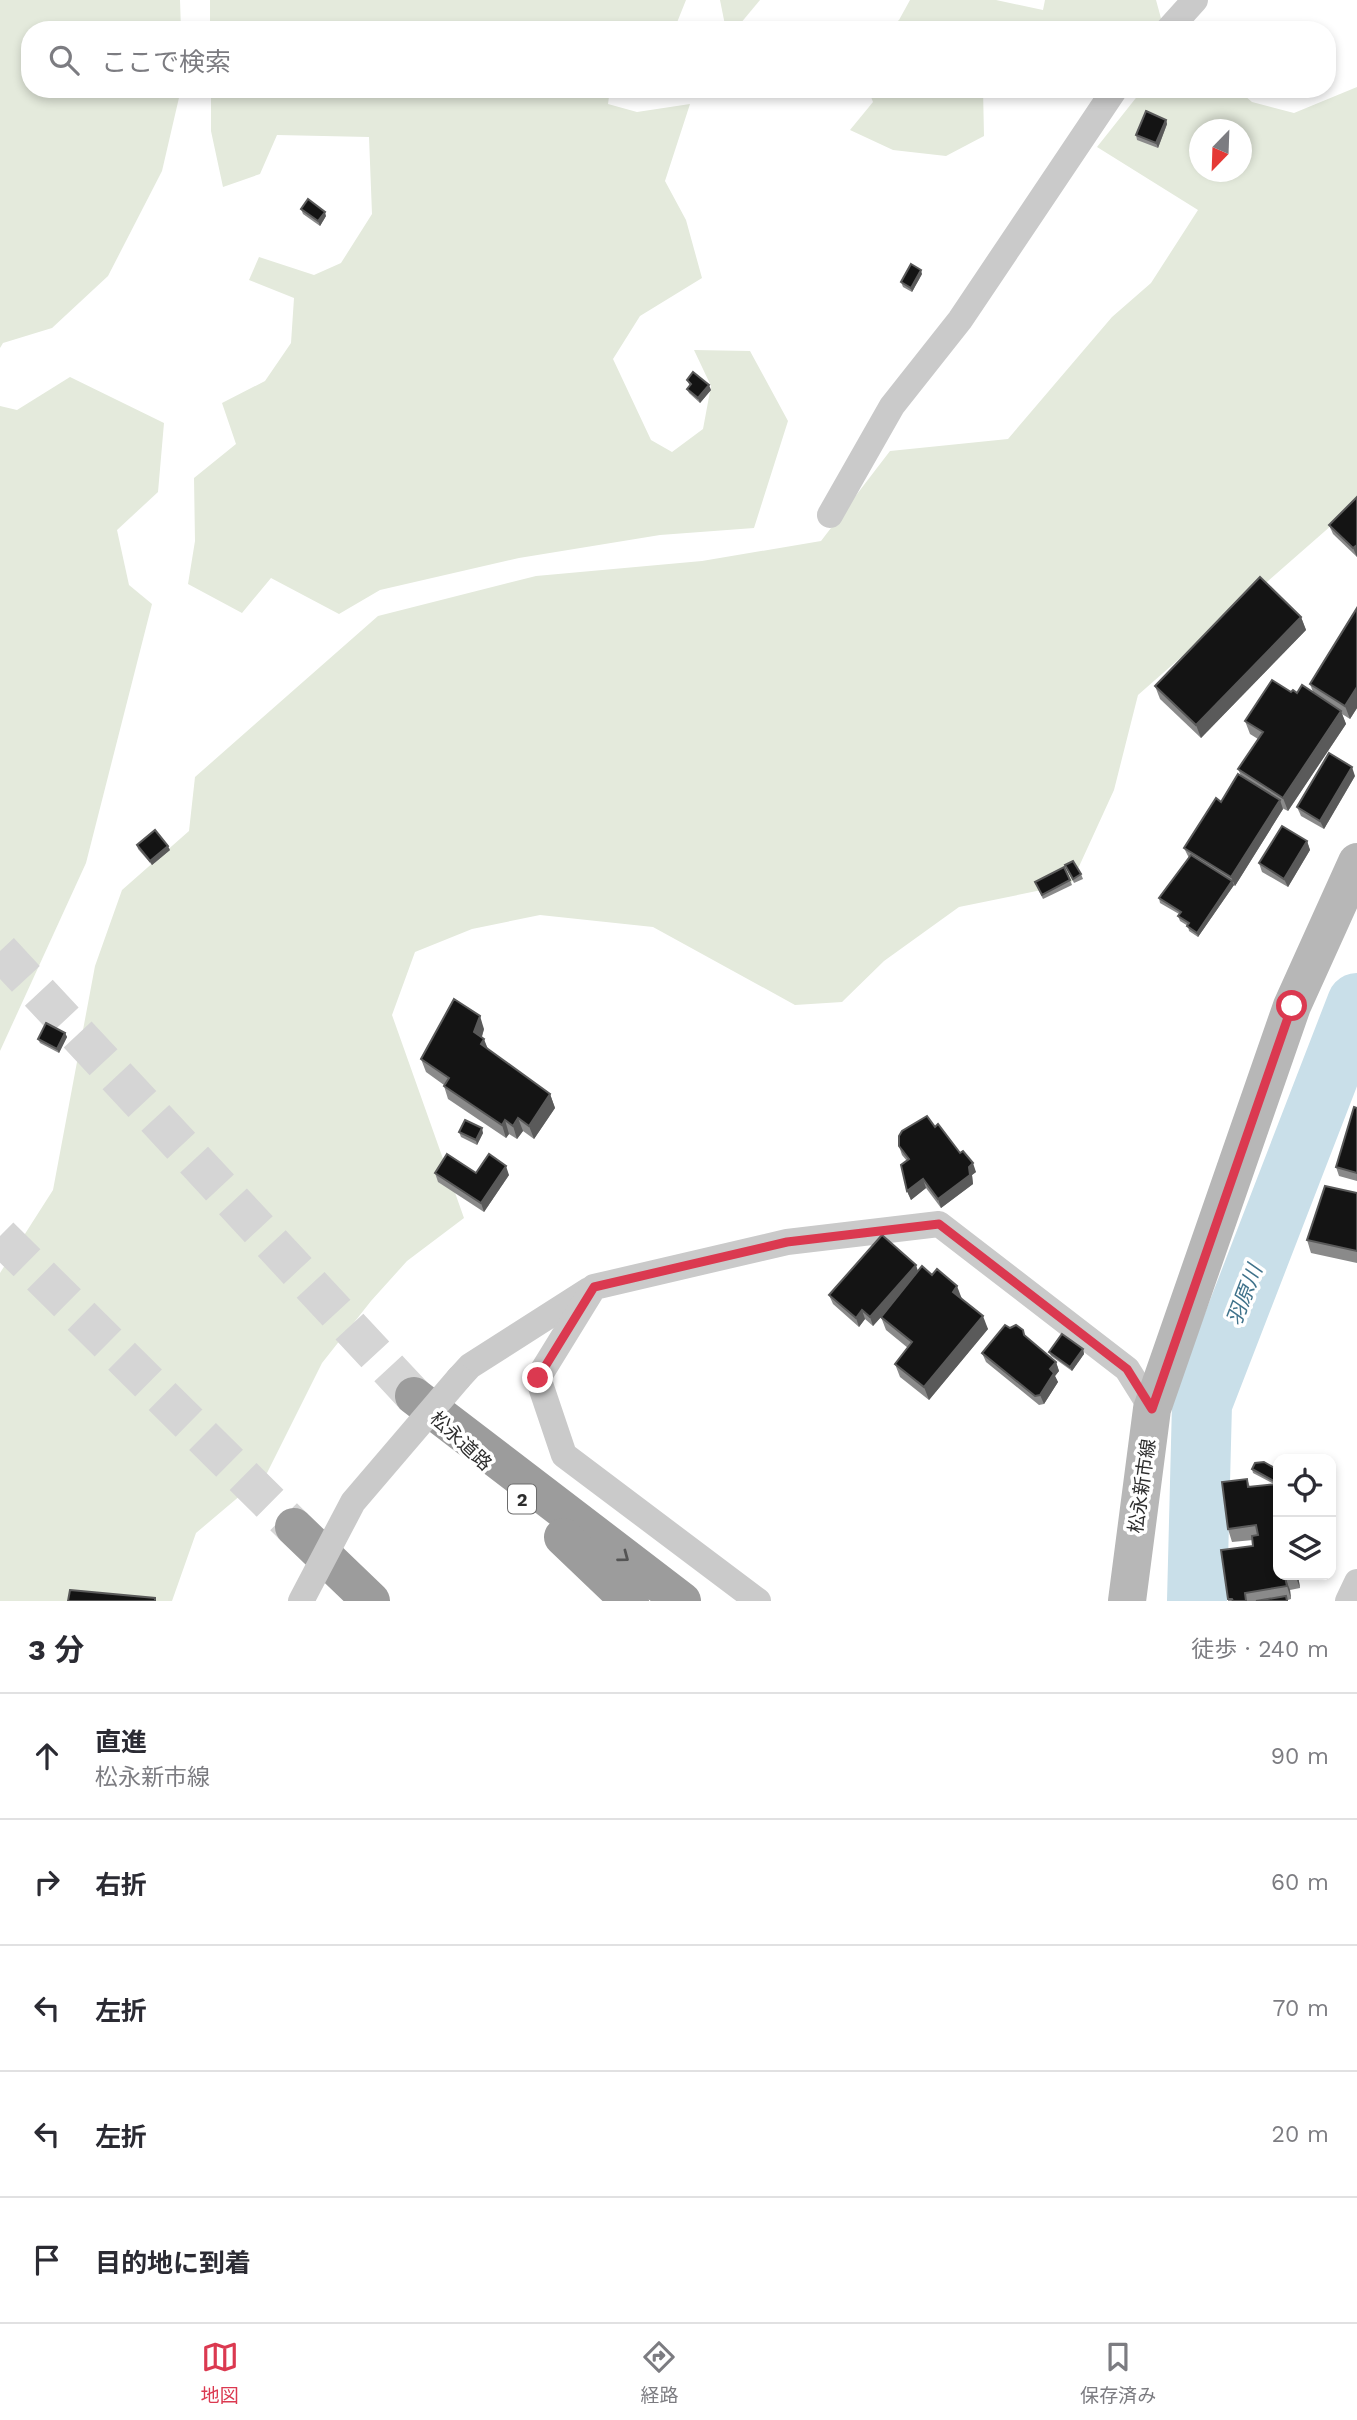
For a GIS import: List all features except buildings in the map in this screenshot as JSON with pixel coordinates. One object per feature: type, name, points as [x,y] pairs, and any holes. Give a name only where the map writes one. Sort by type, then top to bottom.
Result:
[{"type":"highway","name":"松永道路","points":[[631,1601],[414,1396],[682,1601]]},
{"type":"highway","points":[[294,1527],[371,1601]]},
{"type":"main road","name":"松永新市線","points":[[1127,1601],[1152,1409],[1292,1006],[1357,862]]},
{"type":"street","points":[[1176,21],[1195,0]]},
{"type":"street","points":[[830,515],[892,405],[960,320],[1109,98]]},
{"type":"street","points":[[300,1601],[353,1502],[470,1366],[594,1287],[787,1242],[939,1224],[1127,1369],[1152,1409]]},
{"type":"street","points":[[594,1287],[538,1378],[564,1455],[758,1601]]},
{"type":"street","points":[[1348,1601],[1357,1582]]},
{"type":"shaded area","points":[[0,0],[180,0],[181,21],[21,21],[21,98],[179,98],[162,171],[108,276],[52,328],[3,343],[0,348]]},
{"type":"shaded area","points":[[210,0],[686,0],[678,21],[210,21]]},
{"type":"shaded area","points":[[720,0],[760,0],[742,21],[724,21]]},
{"type":"shaded area","points":[[910,0],[996,0],[1043,10],[1045,0],[1156,0],[1162,21],[898,21]]},
{"type":"shaded area","points":[[1357,87],[1357,503],[1138,695],[1114,790],[1071,884],[959,907],[884,961],[842,1002],[795,1005],[653,927],[540,915],[472,929],[415,952],[392,1015],[464,1218],[407,1261],[322,1363],[267,1473],[196,1533],[172,1601],[0,1601],[0,1273],[53,1190],[95,966],[122,890],[189,831],[195,777],[378,616],[536,576],[702,561],[821,541],[890,451],[1008,439],[1112,317],[1151,283],[1198,210],[1097,147],[1136,98],[1247,98],[1252,102],[1294,113],[1336,98]]},
{"type":"shaded area","points":[[211,98],[609,98],[608,104],[637,112],[690,104],[665,181],[686,220],[702,278],[640,316],[613,359],[651,440],[672,452],[703,429],[711,386],[694,350],[750,351],[788,421],[754,528],[660,535],[519,558],[380,590],[339,614],[271,578],[242,613],[188,584],[195,541],[194,478],[236,444],[222,403],[265,381],[291,343],[294,298],[249,280],[259,257],[314,275],[341,263],[372,214],[369,137],[277,135],[260,174],[223,187],[211,131]]},
{"type":"shaded area","points":[[871,98],[983,98],[984,136],[946,156],[893,150],[850,130],[873,102]]},
{"type":"shaded area","points":[[70,377],[164,423],[158,492],[117,530],[129,585],[152,604],[86,863],[0,1051],[0,406],[17,410]]},
{"type":"waterway","name":"羽原川","points":[[1197,1601],[1202,1404],[1357,1003]]},
{"type":"tunnel","points":[[0,951],[414,1396]]},
{"type":"tunnel","points":[[0,1236],[294,1527]]},
{"type":"route","points":[[538,1378],[594,1287],[787,1242],[939,1224],[1127,1369],[1152,1409],[1292,1006]]}]
